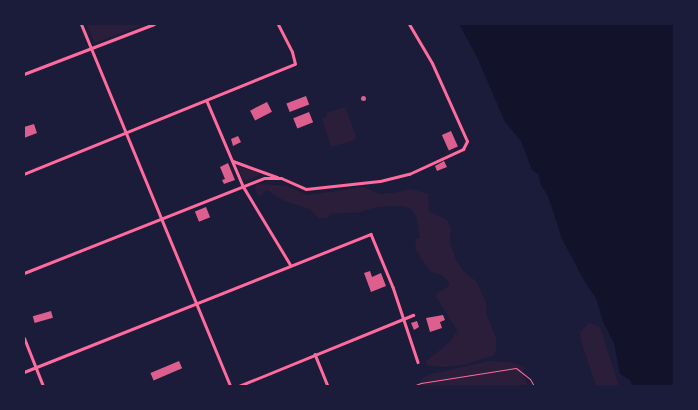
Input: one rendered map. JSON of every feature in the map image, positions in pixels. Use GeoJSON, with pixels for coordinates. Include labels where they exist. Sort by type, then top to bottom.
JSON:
{"type":"FeatureCollection","features":[{"type":"Feature","properties":{"kind":"street"},"geometry":{"type":"LineString","coordinates":[[81,24],[159,218],[230,386]]}},
{"type":"Feature","properties":{"kind":"street"},"geometry":{"type":"LineString","coordinates":[[24,74],[154,24]]}},
{"type":"Feature","properties":{"kind":"street"},"geometry":{"type":"LineString","coordinates":[[24,174],[295,64],[292,52],[278,24]]}},
{"type":"Feature","properties":{"kind":"street"},"geometry":{"type":"LineString","coordinates":[[233,161],[306,189],[380,181],[409,174],[463,149],[467,140],[428,54],[409,24]]}},
{"type":"Feature","properties":{"kind":"street"},"geometry":{"type":"LineString","coordinates":[[207,101],[243,186],[290,265]]}},
{"type":"Feature","properties":{"kind":"street"},"geometry":{"type":"LineString","coordinates":[[24,273],[264,178],[280,178]]}},
{"type":"Feature","properties":{"kind":"street"},"geometry":{"type":"LineString","coordinates":[[24,372],[35,366],[371,234],[405,318],[418,362]]}},
{"type":"Feature","properties":{"kind":"street"},"geometry":{"type":"LineString","coordinates":[[239,386],[413,315]]}},
{"type":"Feature","properties":{"kind":"street"},"geometry":{"type":"LineString","coordinates":[[24,338],[43,386]]}},
{"type":"Feature","properties":{"kind":"street"},"geometry":{"type":"LineString","coordinates":[[315,354],[328,386]]}},
{"type":"Feature","properties":{"kind":"lane"},"geometry":{"type":"LineString","coordinates":[[413,386],[421,383],[516,368],[530,379],[534,386]]}},
{"type":"Feature","properties":{"kind":"shaded area"},"geometry":{"type":"Polygon","coordinates":[[[86,24],[145,24],[95,43],[86,24]]]}},
{"type":"Feature","properties":{"kind":"shaded area"},"geometry":{"type":"Polygon","coordinates":[[[459,24],[674,24],[674,386],[632,386],[630,380],[620,374],[614,343],[603,322],[596,298],[585,282],[562,239],[548,196],[541,185],[538,174],[532,170],[521,141],[505,122],[477,57],[459,24]]]}},
{"type":"Feature","properties":{"kind":"shaded area"},"geometry":{"type":"Polygon","coordinates":[[[345,107],[356,135],[355,140],[331,147],[322,118],[327,116],[326,113],[345,107]]]}},
{"type":"Feature","properties":{"kind":"shaded area"},"geometry":{"type":"Polygon","coordinates":[[[238,166],[260,175],[245,181],[242,179],[238,166]]]}},
{"type":"Feature","properties":{"kind":"shaded area"},"geometry":{"type":"Polygon","coordinates":[[[259,184],[287,186],[308,195],[363,187],[380,194],[411,189],[428,194],[429,211],[447,220],[451,229],[450,243],[456,260],[465,273],[476,281],[486,302],[487,316],[496,338],[496,351],[494,355],[468,364],[443,367],[426,365],[426,361],[450,342],[457,330],[436,297],[437,293],[449,286],[449,282],[442,276],[430,271],[415,249],[416,239],[420,238],[416,216],[411,209],[403,206],[377,207],[360,212],[330,214],[328,218],[319,219],[310,209],[284,201],[266,190],[260,197],[255,190],[255,186],[259,184]]]}},
{"type":"Feature","properties":{"kind":"shaded area"},"geometry":{"type":"Polygon","coordinates":[[[589,323],[600,327],[619,386],[596,386],[581,341],[580,332],[589,323]]]}},
{"type":"Feature","properties":{"kind":"shaded area"},"geometry":{"type":"Polygon","coordinates":[[[489,361],[510,362],[522,366],[525,368],[522,372],[527,384],[525,386],[418,386],[423,378],[431,374],[489,361]]]}},
{"type":"Feature","properties":{"kind":"building"},"geometry":{"type":"Polygon","coordinates":[[[363,95],[366,98],[363,101],[360,98],[363,95]]]}},
{"type":"Feature","properties":{"kind":"building"},"geometry":{"type":"Polygon","coordinates":[[[306,96],[309,104],[290,112],[286,104],[306,96]]]}},
{"type":"Feature","properties":{"kind":"building"},"geometry":{"type":"Polygon","coordinates":[[[267,102],[272,112],[255,120],[250,111],[267,102]]]}},
{"type":"Feature","properties":{"kind":"building"},"geometry":{"type":"Polygon","coordinates":[[[309,112],[313,122],[297,129],[293,118],[309,112]]]}},
{"type":"Feature","properties":{"kind":"building"},"geometry":{"type":"Polygon","coordinates":[[[34,124],[37,133],[24,138],[24,127],[34,124]]]}},
{"type":"Feature","properties":{"kind":"building"},"geometry":{"type":"Polygon","coordinates":[[[451,131],[458,147],[449,151],[442,135],[451,131]]]}},
{"type":"Feature","properties":{"kind":"building"},"geometry":{"type":"Polygon","coordinates":[[[238,136],[241,142],[233,146],[231,139],[238,136]]]}},
{"type":"Feature","properties":{"kind":"building"},"geometry":{"type":"Polygon","coordinates":[[[444,161],[447,167],[437,171],[435,166],[444,161]]]}},
{"type":"Feature","properties":{"kind":"building"},"geometry":{"type":"Polygon","coordinates":[[[228,163],[235,180],[224,184],[222,180],[225,179],[220,167],[228,163]]]}},
{"type":"Feature","properties":{"kind":"building"},"geometry":{"type":"Polygon","coordinates":[[[206,207],[210,217],[199,222],[195,211],[206,207]]]}},
{"type":"Feature","properties":{"kind":"building"},"geometry":{"type":"Polygon","coordinates":[[[370,271],[372,277],[381,273],[386,286],[371,292],[364,273],[370,271]]]}},
{"type":"Feature","properties":{"kind":"building"},"geometry":{"type":"Polygon","coordinates":[[[51,311],[53,318],[35,323],[33,316],[51,311]]]}},
{"type":"Feature","properties":{"kind":"building"},"geometry":{"type":"Polygon","coordinates":[[[443,315],[445,320],[440,322],[442,328],[430,332],[426,318],[443,315]]]}},
{"type":"Feature","properties":{"kind":"building"},"geometry":{"type":"Polygon","coordinates":[[[417,321],[419,327],[414,330],[411,323],[417,321]]]}},
{"type":"Feature","properties":{"kind":"building"},"geometry":{"type":"Polygon","coordinates":[[[179,361],[182,368],[154,380],[150,373],[179,361]]]}}]}
